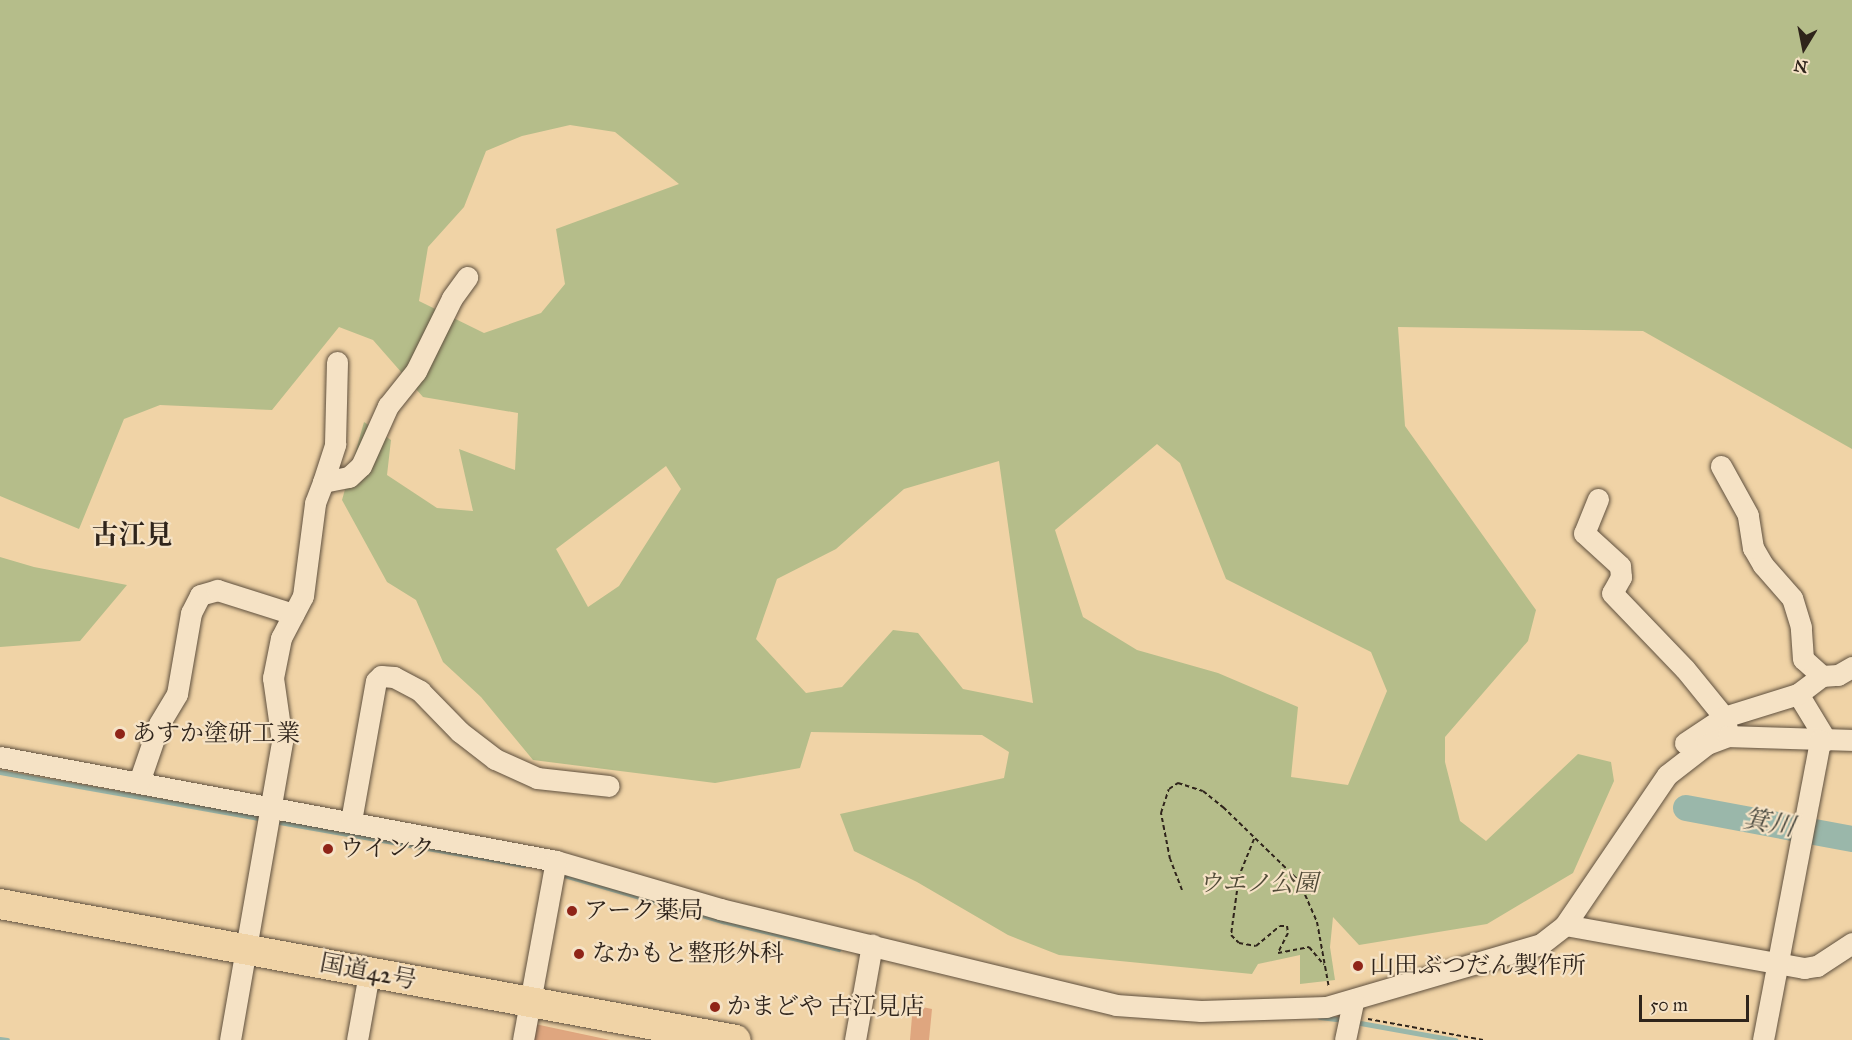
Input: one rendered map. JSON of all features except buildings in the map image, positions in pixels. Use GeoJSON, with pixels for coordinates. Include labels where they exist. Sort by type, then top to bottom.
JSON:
{"type":"FeatureCollection","features":[{"type":"Feature","properties":{"kind":"highway","name":"国道42号"},"geometry":{"type":"LineString","coordinates":[[0,903],[736,1040]]}},
{"type":"Feature","properties":{"kind":"street"},"geometry":{"type":"LineString","coordinates":[[323,482],[349,477],[361,466],[388,406],[416,371],[453,298],[467,277]]}},
{"type":"Feature","properties":{"kind":"street"},"geometry":{"type":"LineString","coordinates":[[230,1040],[282,741],[273,678],[281,638],[303,596],[311,520],[335,444],[337,362]]}},
{"type":"Feature","properties":{"kind":"street"},"geometry":{"type":"LineString","coordinates":[[1721,465],[1748,514],[1754,548],[1792,598],[1801,627],[1803,659],[1822,676]]}},
{"type":"Feature","properties":{"kind":"street"},"geometry":{"type":"LineString","coordinates":[[1598,499],[1584,533],[1620,566],[1621,577],[1612,593],[1726,726],[1823,740],[1852,740]]}},
{"type":"Feature","properties":{"kind":"street"},"geometry":{"type":"LineString","coordinates":[[139,782],[159,724],[177,694],[190,613],[200,595],[217,590],[294,614]]}},
{"type":"Feature","properties":{"kind":"street"},"geometry":{"type":"LineString","coordinates":[[0,757],[272,806],[556,861],[694,902],[1129,1007],[1201,1011],[1345,1007],[1541,944],[1564,925],[1635,820],[1676,767],[1707,744],[1726,726],[1798,694],[1822,676],[1838,675],[1852,667]]}},
{"type":"Feature","properties":{"kind":"street"},"geometry":{"type":"LineString","coordinates":[[351,821],[376,681],[381,676],[394,677],[420,691],[460,732],[495,759],[537,778],[609,786]]}},
{"type":"Feature","properties":{"kind":"street"},"geometry":{"type":"LineString","coordinates":[[1763,1040],[1823,740],[1798,694]]}},
{"type":"Feature","properties":{"kind":"street"},"geometry":{"type":"LineString","coordinates":[[523,1040],[556,861]]}},
{"type":"Feature","properties":{"kind":"street"},"geometry":{"type":"LineString","coordinates":[[0,909],[37,911]]}},
{"type":"Feature","properties":{"kind":"street"},"geometry":{"type":"LineString","coordinates":[[1564,925],[1811,968],[1852,942]]}},
{"type":"Feature","properties":{"kind":"street"},"geometry":{"type":"LineString","coordinates":[[855,1040],[872,945]]}},
{"type":"Feature","properties":{"kind":"street"},"geometry":{"type":"LineString","coordinates":[[357,1040],[369,973]]}},
{"type":"Feature","properties":{"kind":"street"},"geometry":{"type":"LineString","coordinates":[[1345,1007],[1345,1040]]}},
{"type":"Feature","properties":{"kind":"path"},"geometry":{"type":"LineString","coordinates":[[1182,890],[1162,828],[1163,800],[1169,789],[1189,784],[1203,791],[1254,839],[1288,866],[1299,881],[1317,922],[1326,968]]}},
{"type":"Feature","properties":{"kind":"path"},"geometry":{"type":"LineString","coordinates":[[1254,839],[1239,876],[1231,935],[1246,946],[1256,946],[1280,926],[1287,926],[1288,933],[1278,953],[1309,947],[1326,968],[1345,1007],[1483,1040]]}},
{"type":"Feature","properties":{"kind":"green space","name":"ウエノ公園"},"geometry":{"type":"Polygon","coordinates":[[[0,0],[1852,0],[1852,449],[1643,331],[1398,327],[1405,426],[1536,610],[1528,641],[1445,737],[1445,762],[1460,821],[1486,841],[1578,754],[1611,762],[1614,781],[1573,873],[1487,924],[1359,945],[1333,917],[1330,947],[1335,980],[1300,984],[1300,955],[1258,964],[1252,974],[1059,955],[1008,935],[917,882],[854,851],[840,814],[1004,778],[1009,752],[982,735],[811,732],[800,768],[715,783],[533,760],[481,697],[443,662],[416,600],[387,582],[342,500],[364,422],[391,440],[387,475],[437,508],[473,511],[459,449],[515,470],[518,413],[423,397],[373,340],[339,327],[272,410],[160,405],[124,419],[79,529],[0,496],[0,0]],[[570,125],[522,136],[486,151],[464,207],[428,247],[419,301],[484,333],[541,313],[565,284],[556,229],[679,184],[615,132],[570,125]],[[1157,444],[1055,530],[1083,617],[1137,650],[1218,673],[1298,707],[1291,777],[1348,785],[1387,691],[1371,652],[1226,579],[1180,463],[1157,444]],[[999,461],[904,489],[836,549],[777,579],[756,639],[806,693],[842,687],[893,630],[918,633],[963,689],[1033,703],[999,461]],[[666,466],[556,549],[588,607],[619,586],[681,489],[666,466]]]}},
{"type":"Feature","properties":{"kind":"green space"},"geometry":{"type":"Polygon","coordinates":[[[0,557],[34,567],[127,585],[80,641],[0,647],[0,557]]]}},
{"type":"Feature","properties":{"kind":"waterway"},"geometry":{"type":"LineString","coordinates":[[0,772],[263,819]]}},
{"type":"Feature","properties":{"kind":"waterway","name":"箕川"},"geometry":{"type":"LineString","coordinates":[[1686,808],[1852,839]]}},
{"type":"Feature","properties":{"kind":"waterway"},"geometry":{"type":"LineString","coordinates":[[274,821],[523,865]]}},
{"type":"Feature","properties":{"kind":"waterway"},"geometry":{"type":"LineString","coordinates":[[561,874],[723,921],[839,949]]}},
{"type":"Feature","properties":{"kind":"waterway"},"geometry":{"type":"LineString","coordinates":[[1320,1017],[1344,1020]]}},
{"type":"Feature","properties":{"kind":"waterway"},"geometry":{"type":"LineString","coordinates":[[1355,1022],[1455,1040]]}},
{"type":"Feature","properties":{"kind":"waterway"},"geometry":{"type":"LineString","coordinates":[[0,1039],[7,1040]]}},
{"type":"Feature","properties":{"kind":"place","name":"あすか塗研工業"},"geometry":{"type":"Point","coordinates":[120,734]}},
{"type":"Feature","properties":{"kind":"place","name":"ウインク"},"geometry":{"type":"Point","coordinates":[328,849]}},
{"type":"Feature","properties":{"kind":"place","name":"アーク薬局"},"geometry":{"type":"Point","coordinates":[572,911]}},
{"type":"Feature","properties":{"kind":"place","name":"なかもと整形外科"},"geometry":{"type":"Point","coordinates":[579,954]}},
{"type":"Feature","properties":{"kind":"place","name":"山田ぶつだん製作所"},"geometry":{"type":"Point","coordinates":[1358,966]}},
{"type":"Feature","properties":{"kind":"place","name":"かまどや 古江見店"},"geometry":{"type":"Point","coordinates":[715,1007]}},
{"type":"Feature","properties":{"kind":"district","name":"古江見"},"geometry":{"type":"Point","coordinates":[132,535]}}]}
